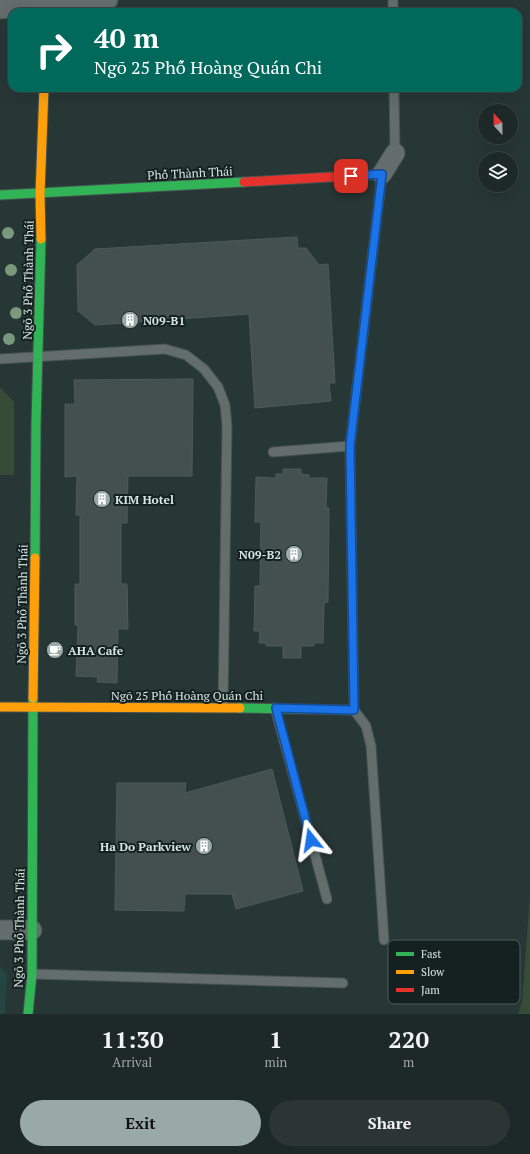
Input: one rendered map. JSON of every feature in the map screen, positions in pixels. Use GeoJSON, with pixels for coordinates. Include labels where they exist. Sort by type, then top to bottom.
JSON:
{"type":"FeatureCollection","features":[{"type":"Feature","properties":{"kind":"street"},"geometry":{"type":"LineString","coordinates":[[15,8],[108,0]]}},
{"type":"Feature","properties":{"kind":"street","name":"Ngõ 3 Phố Thành Thái"},"geometry":{"type":"LineString","coordinates":[[28,1014],[32,974],[36,424],[41,252],[40,194],[44,92]]}},
{"type":"Feature","properties":{"kind":"street"},"geometry":{"type":"LineString","coordinates":[[382,174],[395,153]]}},
{"type":"Feature","properties":{"kind":"street","name":"Phố Thành Thái"},"geometry":{"type":"LineString","coordinates":[[0,195],[382,174]]}},
{"type":"Feature","properties":{"kind":"street","name":"Ngõ 25 Phố Hoàng Quán Chi"},"geometry":{"type":"LineString","coordinates":[[0,707],[223,707],[354,710]]}},
{"type":"Feature","properties":{"kind":"street"},"geometry":{"type":"LineString","coordinates":[[0,930],[32,930]]}},
{"type":"Feature","properties":{"kind":"lane"},"geometry":{"type":"LineString","coordinates":[[394,92],[395,153]]}},
{"type":"Feature","properties":{"kind":"lane"},"geometry":{"type":"LineString","coordinates":[[382,174],[350,446],[354,710],[366,726],[371,746],[384,940]]}},
{"type":"Feature","properties":{"kind":"lane"},"geometry":{"type":"LineString","coordinates":[[0,359],[165,349],[186,355],[204,369],[218,387],[224,405],[227,425],[223,707]]}},
{"type":"Feature","properties":{"kind":"lane"},"geometry":{"type":"LineString","coordinates":[[273,452],[350,446]]}},
{"type":"Feature","properties":{"kind":"lane"},"geometry":{"type":"LineString","coordinates":[[276,708],[327,899]]}},
{"type":"Feature","properties":{"kind":"lane"},"geometry":{"type":"LineString","coordinates":[[32,974],[343,983]]}},
{"type":"Feature","properties":{"kind":"shaded area"},"geometry":{"type":"Polygon","coordinates":[[[0,966],[7,974],[5,1014],[0,1014],[0,966]]]}},
{"type":"Feature","properties":{"kind":"green space"},"geometry":{"type":"Polygon","coordinates":[[[0,387],[14,402],[14,475],[0,475],[0,387]]]}},
{"type":"Feature","properties":{"kind":"green space"},"geometry":{"type":"Polygon","coordinates":[[[530,895],[530,1014],[518,1014],[522,1002],[530,895]]]}},
{"type":"Feature","properties":{"kind":"building","name":"N09-B1"},"geometry":{"type":"Polygon","coordinates":[[[297,237],[298,248],[306,248],[319,265],[328,264],[335,383],[329,383],[331,401],[255,408],[249,314],[95,325],[78,311],[77,265],[95,249],[297,237]]]}},
{"type":"Feature","properties":{"kind":"building"},"geometry":{"type":"Polygon","coordinates":[[[193,379],[192,476],[128,476],[127,523],[121,523],[121,584],[127,584],[128,629],[118,629],[117,683],[97,682],[98,677],[76,676],[78,625],[75,625],[75,584],[80,584],[80,515],[76,515],[77,476],[65,477],[65,404],[75,404],[74,380],[193,379]]]}},
{"type":"Feature","properties":{"kind":"building","name":"N09-B2"},"geometry":{"type":"Polygon","coordinates":[[[283,469],[301,469],[301,474],[309,475],[309,478],[327,478],[326,508],[329,508],[328,602],[324,603],[323,643],[314,643],[314,646],[301,646],[301,658],[283,658],[283,646],[266,646],[266,643],[259,643],[260,631],[254,631],[255,586],[260,586],[261,522],[255,522],[256,477],[276,478],[276,474],[283,474],[283,469]]]}},
{"type":"Feature","properties":{"kind":"building","name":"Ha Do Parkview"},"geometry":{"type":"Polygon","coordinates":[[[272,769],[303,891],[236,909],[232,894],[185,894],[184,911],[115,910],[117,783],[186,783],[185,793],[272,769]]]}},
{"type":"Feature","properties":{"kind":"traffic: fast"},"geometry":{"type":"LineString","coordinates":[[0,195],[244,182]]}},
{"type":"Feature","properties":{"kind":"traffic: fast"},"geometry":{"type":"LineString","coordinates":[[35,558],[36,424],[41,239]]}},
{"type":"Feature","properties":{"kind":"traffic: fast"},"geometry":{"type":"LineString","coordinates":[[28,1014],[32,974],[33,698]]}},
{"type":"Feature","properties":{"kind":"traffic: fast"},"geometry":{"type":"LineString","coordinates":[[240,708],[354,710]]}},
{"type":"Feature","properties":{"kind":"traffic: slow"},"geometry":{"type":"LineString","coordinates":[[41,239],[40,194],[44,92]]}},
{"type":"Feature","properties":{"kind":"traffic: slow"},"geometry":{"type":"LineString","coordinates":[[33,698],[35,558]]}},
{"type":"Feature","properties":{"kind":"traffic: slow"},"geometry":{"type":"LineString","coordinates":[[0,707],[240,708]]}},
{"type":"Feature","properties":{"kind":"traffic: jam"},"geometry":{"type":"LineString","coordinates":[[244,182],[382,174]]}},
{"type":"Feature","properties":{"kind":"place","name":"N09-B1"},"geometry":{"type":"Point","coordinates":[130,320]}},
{"type":"Feature","properties":{"kind":"place","name":"KIM Hotel"},"geometry":{"type":"Point","coordinates":[102,499]}},
{"type":"Feature","properties":{"kind":"place","name":"N09-B2"},"geometry":{"type":"Point","coordinates":[294,554]}},
{"type":"Feature","properties":{"kind":"place","name":"AHA Cafe"},"geometry":{"type":"Point","coordinates":[55,650]}},
{"type":"Feature","properties":{"kind":"place","name":"Ha Do Parkview"},"geometry":{"type":"Point","coordinates":[204,846]}},
{"type":"Feature","properties":{"kind":"route"},"geometry":{"type":"LineString","coordinates":[[311,840],[276,708],[354,710],[350,446],[382,174],[351,176]]}}]}
